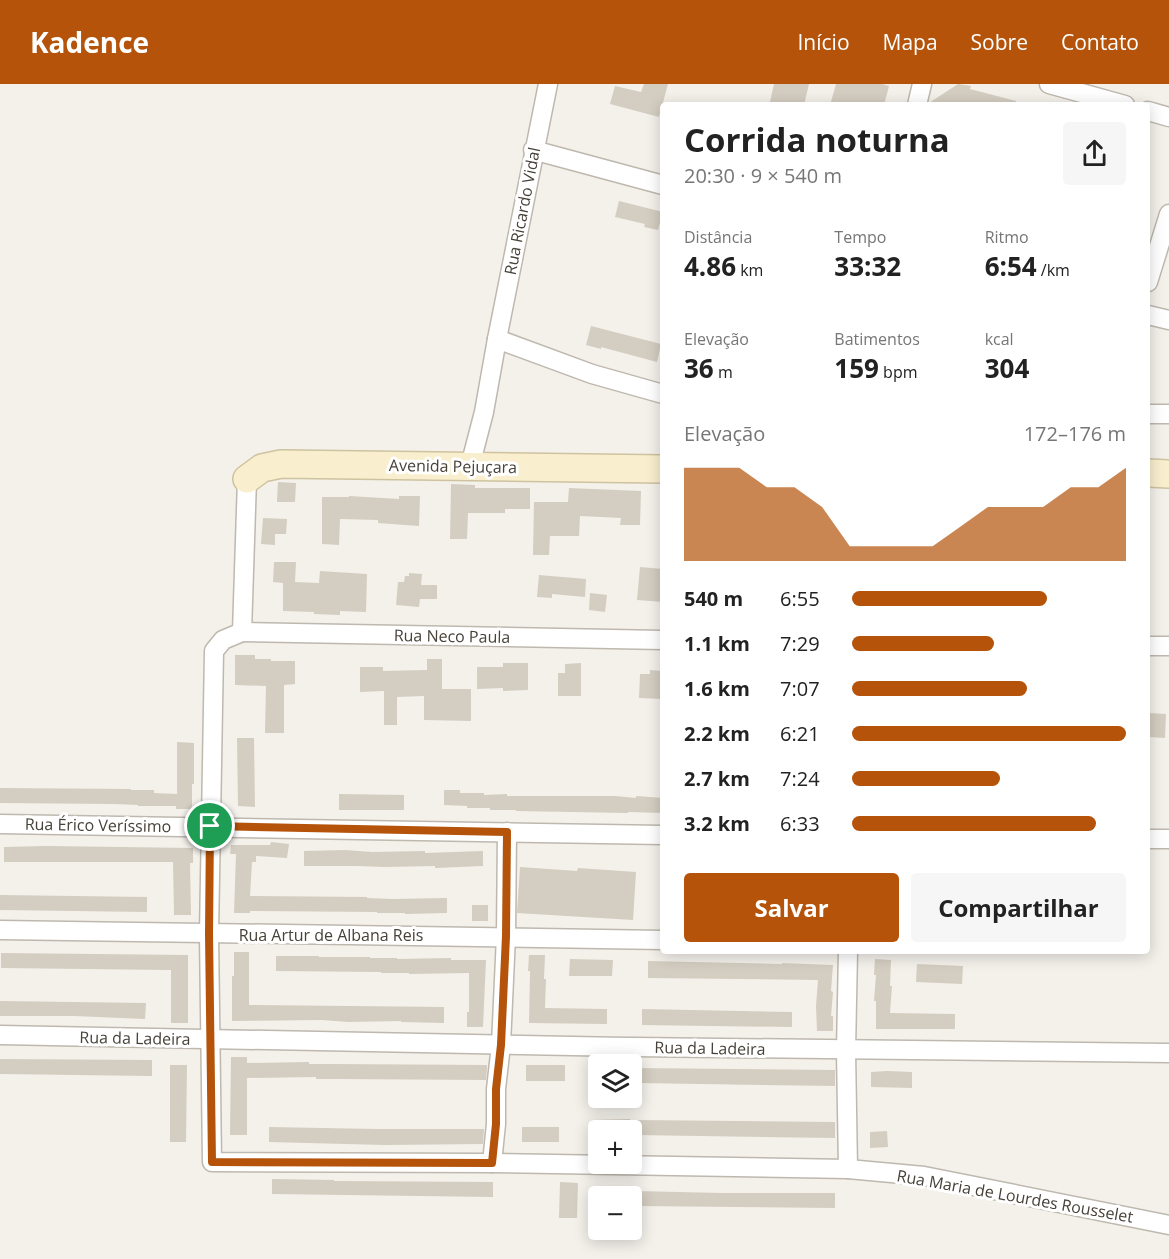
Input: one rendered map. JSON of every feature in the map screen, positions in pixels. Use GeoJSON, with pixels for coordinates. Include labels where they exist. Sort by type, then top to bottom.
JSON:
{"type":"FeatureCollection","features":[{"type":"Feature","properties":{"kind":"street","name":"Rua Ricardo Vidal"},"geometry":{"type":"LineString","coordinates":[[470,466],[484,412],[496,339],[548,84]]}},
{"type":"Feature","properties":{"kind":"street"},"geometry":{"type":"LineString","coordinates":[[918,102],[922,84]]}},
{"type":"Feature","properties":{"kind":"street"},"geometry":{"type":"LineString","coordinates":[[1048,84],[1114,102]]}},
{"type":"Feature","properties":{"kind":"street"},"geometry":{"type":"LineString","coordinates":[[1150,112],[1169,117]]}},
{"type":"Feature","properties":{"kind":"street"},"geometry":{"type":"LineString","coordinates":[[533,150],[660,184]]}},
{"type":"Feature","properties":{"kind":"street"},"geometry":{"type":"LineString","coordinates":[[1150,276],[1169,214]]}},
{"type":"Feature","properties":{"kind":"street"},"geometry":{"type":"LineString","coordinates":[[1150,315],[1169,320]]}},
{"type":"Feature","properties":{"kind":"street"},"geometry":{"type":"LineString","coordinates":[[496,339],[592,374],[660,393]]}},
{"type":"Feature","properties":{"kind":"street"},"geometry":{"type":"LineString","coordinates":[[1150,414],[1169,414]]}},
{"type":"Feature","properties":{"kind":"street","name":"Avenida Pejuçara"},"geometry":{"type":"LineString","coordinates":[[247,479],[262,468],[281,464],[660,469]]}},
{"type":"Feature","properties":{"kind":"street"},"geometry":{"type":"LineString","coordinates":[[1150,473],[1169,474]]}},
{"type":"Feature","properties":{"kind":"street"},"geometry":{"type":"LineString","coordinates":[[210,1040],[210,826],[214,651],[223,640],[242,632],[247,479]]}},
{"type":"Feature","properties":{"kind":"street","name":"Rua Neco Paula"},"geometry":{"type":"LineString","coordinates":[[242,632],[660,640]]}},
{"type":"Feature","properties":{"kind":"street"},"geometry":{"type":"LineString","coordinates":[[1150,646],[1169,646]]}},
{"type":"Feature","properties":{"kind":"street","name":"Rua Érico Veríssimo"},"geometry":{"type":"LineString","coordinates":[[0,824],[660,835]]}},
{"type":"Feature","properties":{"kind":"street"},"geometry":{"type":"LineString","coordinates":[[492,1163],[506,936],[507,832]]}},
{"type":"Feature","properties":{"kind":"street"},"geometry":{"type":"LineString","coordinates":[[1150,839],[1169,839]]}},
{"type":"Feature","properties":{"kind":"street","name":"Rua Artur de Albana Reis"},"geometry":{"type":"LineString","coordinates":[[0,930],[660,940]]}},
{"type":"Feature","properties":{"kind":"street"},"geometry":{"type":"LineString","coordinates":[[848,954],[846,1051],[848,1169]]}},
{"type":"Feature","properties":{"kind":"street","name":"Rua da Ladeira"},"geometry":{"type":"LineString","coordinates":[[0,1035],[846,1051],[1169,1053]]}},
{"type":"Feature","properties":{"kind":"street","name":"Rua Maria de Lourdes Rousselet"},"geometry":{"type":"LineString","coordinates":[[210,1040],[212,1162],[492,1163],[848,1169],[924,1176],[1169,1225]]}},
{"type":"Feature","properties":{"kind":"building"},"geometry":{"type":"Polygon","coordinates":[[[644,84],[668,84],[663,102],[660,102],[659,117],[610,104],[615,86],[641,92],[644,84]]]}},
{"type":"Feature","properties":{"kind":"building"},"geometry":{"type":"Polygon","coordinates":[[[774,84],[809,84],[805,102],[770,102],[774,84]]]}},
{"type":"Feature","properties":{"kind":"building"},"geometry":{"type":"Polygon","coordinates":[[[836,84],[889,86],[885,102],[831,102],[836,84]]]}},
{"type":"Feature","properties":{"kind":"building"},"geometry":{"type":"Polygon","coordinates":[[[958,84],[1016,101],[1016,102],[931,102],[958,84]]]}},
{"type":"Feature","properties":{"kind":"building"},"geometry":{"type":"Polygon","coordinates":[[[619,201],[660,211],[660,223],[658,230],[644,227],[645,224],[615,217],[619,201]]]}},
{"type":"Feature","properties":{"kind":"building"},"geometry":{"type":"Polygon","coordinates":[[[591,326],[660,344],[660,348],[657,362],[586,345],[591,326]]]}},
{"type":"Feature","properties":{"kind":"building"},"geometry":{"type":"Polygon","coordinates":[[[278,482],[296,483],[295,502],[277,502],[278,482]]]}},
{"type":"Feature","properties":{"kind":"building"},"geometry":{"type":"Polygon","coordinates":[[[451,484],[475,485],[475,488],[530,488],[530,509],[505,509],[505,513],[468,513],[467,539],[450,539],[451,484]]]}},
{"type":"Feature","properties":{"kind":"building"},"geometry":{"type":"Polygon","coordinates":[[[569,488],[641,491],[640,525],[620,525],[621,518],[580,516],[579,536],[550,536],[549,555],[533,555],[534,502],[568,502],[569,488]]]}},
{"type":"Feature","properties":{"kind":"building"},"geometry":{"type":"Polygon","coordinates":[[[399,496],[420,496],[419,526],[378,523],[378,520],[340,519],[339,545],[322,544],[322,497],[399,499],[399,496]]]}},
{"type":"Feature","properties":{"kind":"building"},"geometry":{"type":"Polygon","coordinates":[[[263,518],[287,519],[286,534],[275,534],[275,545],[261,544],[263,518]]]}},
{"type":"Feature","properties":{"kind":"building"},"geometry":{"type":"Polygon","coordinates":[[[274,562],[296,562],[295,582],[319,583],[320,571],[367,574],[366,612],[340,611],[340,615],[283,611],[283,583],[273,582],[274,562]]]}},
{"type":"Feature","properties":{"kind":"building"},"geometry":{"type":"Polygon","coordinates":[[[640,567],[660,569],[660,602],[637,600],[640,567]]]}},
{"type":"Feature","properties":{"kind":"building"},"geometry":{"type":"Polygon","coordinates":[[[409,573],[422,574],[421,585],[437,585],[437,599],[420,599],[419,607],[396,605],[398,582],[404,582],[405,576],[409,576],[409,573]]]}},
{"type":"Feature","properties":{"kind":"building"},"geometry":{"type":"Polygon","coordinates":[[[539,575],[586,579],[585,597],[552,594],[552,598],[537,597],[539,575]]]}},
{"type":"Feature","properties":{"kind":"building"},"geometry":{"type":"Polygon","coordinates":[[[590,593],[607,595],[605,612],[589,610],[590,593]]]}},
{"type":"Feature","properties":{"kind":"building"},"geometry":{"type":"Polygon","coordinates":[[[235,655],[255,655],[255,659],[271,659],[271,661],[295,661],[295,684],[284,685],[284,733],[265,733],[266,686],[235,685],[235,655]]]}},
{"type":"Feature","properties":{"kind":"building"},"geometry":{"type":"Polygon","coordinates":[[[427,659],[442,659],[442,689],[471,689],[471,721],[424,720],[424,696],[397,697],[397,725],[384,725],[384,691],[360,692],[360,667],[383,667],[383,671],[427,670],[427,659]]]}},
{"type":"Feature","properties":{"kind":"building"},"geometry":{"type":"Polygon","coordinates":[[[503,663],[528,663],[528,690],[477,689],[477,667],[503,667],[503,663]]]}},
{"type":"Feature","properties":{"kind":"building"},"geometry":{"type":"Polygon","coordinates":[[[581,663],[581,696],[558,696],[558,673],[565,673],[565,664],[581,663]]]}},
{"type":"Feature","properties":{"kind":"building"},"geometry":{"type":"Polygon","coordinates":[[[650,670],[660,671],[660,699],[639,698],[640,674],[650,674],[650,670]]]}},
{"type":"Feature","properties":{"kind":"building"},"geometry":{"type":"Polygon","coordinates":[[[1150,713],[1166,714],[1165,738],[1150,737],[1150,713]]]}},
{"type":"Feature","properties":{"kind":"building"},"geometry":{"type":"Polygon","coordinates":[[[237,738],[254,738],[255,807],[238,806],[237,738]]]}},
{"type":"Feature","properties":{"kind":"building"},"geometry":{"type":"Polygon","coordinates":[[[177,742],[194,743],[192,809],[176,809],[176,806],[114,804],[0,803],[0,788],[131,789],[177,794],[177,742]]]}},
{"type":"Feature","properties":{"kind":"building"},"geometry":{"type":"Polygon","coordinates":[[[444,790],[484,793],[484,795],[507,794],[507,796],[636,798],[636,796],[660,798],[660,813],[516,811],[444,805],[444,790]]]}},
{"type":"Feature","properties":{"kind":"building"},"geometry":{"type":"Polygon","coordinates":[[[339,794],[404,795],[404,810],[339,810],[339,794]]]}},
{"type":"Feature","properties":{"kind":"building"},"geometry":{"type":"Polygon","coordinates":[[[271,842],[289,844],[287,858],[256,856],[256,862],[252,862],[250,896],[447,898],[447,913],[250,911],[250,913],[234,913],[236,854],[230,854],[231,845],[270,845],[271,842]]]}},
{"type":"Feature","properties":{"kind":"building"},"geometry":{"type":"Polygon","coordinates":[[[4,847],[193,848],[193,863],[190,863],[191,915],[174,915],[173,862],[4,862],[4,847]]]}},
{"type":"Feature","properties":{"kind":"building"},"geometry":{"type":"Polygon","coordinates":[[[304,851],[425,851],[425,853],[483,851],[483,866],[435,868],[435,866],[304,866],[304,851]]]}},
{"type":"Feature","properties":{"kind":"building"},"geometry":{"type":"Polygon","coordinates":[[[520,867],[636,872],[633,920],[517,913],[520,867]]]}},
{"type":"Feature","properties":{"kind":"building"},"geometry":{"type":"Polygon","coordinates":[[[0,895],[147,897],[147,912],[0,910],[0,895]]]}},
{"type":"Feature","properties":{"kind":"building"},"geometry":{"type":"Polygon","coordinates":[[[472,905],[488,905],[488,921],[472,921],[472,905]]]}},
{"type":"Feature","properties":{"kind":"building"},"geometry":{"type":"Polygon","coordinates":[[[234,952],[249,952],[249,1005],[444,1007],[444,1023],[322,1020],[232,1021],[234,952]]]}},
{"type":"Feature","properties":{"kind":"building"},"geometry":{"type":"Polygon","coordinates":[[[1,953],[188,955],[188,1023],[171,1023],[171,970],[1,968],[1,953]]]}},
{"type":"Feature","properties":{"kind":"building"},"geometry":{"type":"Polygon","coordinates":[[[529,955],[545,955],[545,1008],[607,1009],[607,1024],[529,1023],[529,955]]]}},
{"type":"Feature","properties":{"kind":"building"},"geometry":{"type":"Polygon","coordinates":[[[276,956],[486,960],[483,1027],[467,1027],[469,973],[276,971],[276,956]]]}},
{"type":"Feature","properties":{"kind":"building"},"geometry":{"type":"Polygon","coordinates":[[[570,959],[613,960],[612,976],[569,976],[570,959]]]}},
{"type":"Feature","properties":{"kind":"building"},"geometry":{"type":"Polygon","coordinates":[[[875,959],[891,960],[890,1013],[955,1014],[955,1029],[876,1029],[875,959]]]}},
{"type":"Feature","properties":{"kind":"building"},"geometry":{"type":"Polygon","coordinates":[[[648,961],[833,965],[831,1016],[833,1016],[833,1031],[817,1031],[818,980],[648,978],[648,961]]]}},
{"type":"Feature","properties":{"kind":"building"},"geometry":{"type":"Polygon","coordinates":[[[917,964],[963,966],[962,984],[916,982],[917,964]]]}},
{"type":"Feature","properties":{"kind":"building"},"geometry":{"type":"Polygon","coordinates":[[[0,1001],[146,1003],[145,1019],[0,1016],[0,1001]]]}},
{"type":"Feature","properties":{"kind":"building"},"geometry":{"type":"Polygon","coordinates":[[[642,1009],[792,1012],[792,1027],[642,1025],[642,1009]]]}},
{"type":"Feature","properties":{"kind":"building"},"geometry":{"type":"Polygon","coordinates":[[[231,1057],[247,1057],[247,1063],[487,1065],[487,1068],[486,1080],[247,1078],[247,1135],[230,1135],[231,1057]]]}},
{"type":"Feature","properties":{"kind":"building"},"geometry":{"type":"Polygon","coordinates":[[[0,1059],[152,1060],[152,1076],[0,1074],[0,1059]]]}},
{"type":"Feature","properties":{"kind":"building"},"geometry":{"type":"Polygon","coordinates":[[[170,1065],[187,1065],[186,1142],[170,1142],[170,1065]]]}},
{"type":"Feature","properties":{"kind":"building"},"geometry":{"type":"Polygon","coordinates":[[[526,1065],[565,1065],[565,1081],[526,1081],[526,1065]]]}},
{"type":"Feature","properties":{"kind":"building"},"geometry":{"type":"Polygon","coordinates":[[[642,1068],[835,1070],[835,1086],[642,1083],[642,1068]]]}},
{"type":"Feature","properties":{"kind":"building"},"geometry":{"type":"Polygon","coordinates":[[[871,1072],[912,1072],[912,1088],[871,1087],[871,1072]]]}},
{"type":"Feature","properties":{"kind":"building"},"geometry":{"type":"Polygon","coordinates":[[[642,1120],[835,1122],[835,1138],[642,1135],[642,1120]]]}},
{"type":"Feature","properties":{"kind":"building"},"geometry":{"type":"Polygon","coordinates":[[[269,1127],[484,1129],[483,1144],[384,1145],[269,1142],[269,1127]]]}},
{"type":"Feature","properties":{"kind":"building"},"geometry":{"type":"Polygon","coordinates":[[[522,1127],[559,1127],[559,1142],[522,1142],[522,1127]]]}},
{"type":"Feature","properties":{"kind":"building"},"geometry":{"type":"Polygon","coordinates":[[[887,1131],[888,1147],[870,1148],[870,1132],[887,1131]]]}},
{"type":"Feature","properties":{"kind":"building"},"geometry":{"type":"Polygon","coordinates":[[[272,1179],[493,1182],[493,1197],[272,1194],[272,1179]]]}},
{"type":"Feature","properties":{"kind":"building"},"geometry":{"type":"Polygon","coordinates":[[[560,1182],[578,1183],[577,1218],[559,1218],[560,1182]]]}},
{"type":"Feature","properties":{"kind":"building"},"geometry":{"type":"Polygon","coordinates":[[[642,1191],[835,1193],[835,1208],[642,1206],[642,1191]]]}},
{"type":"Feature","properties":{"kind":"route"},"geometry":{"type":"LineString","coordinates":[[210,826],[507,832],[506,936],[492,1163],[212,1162],[210,826]]}}]}
